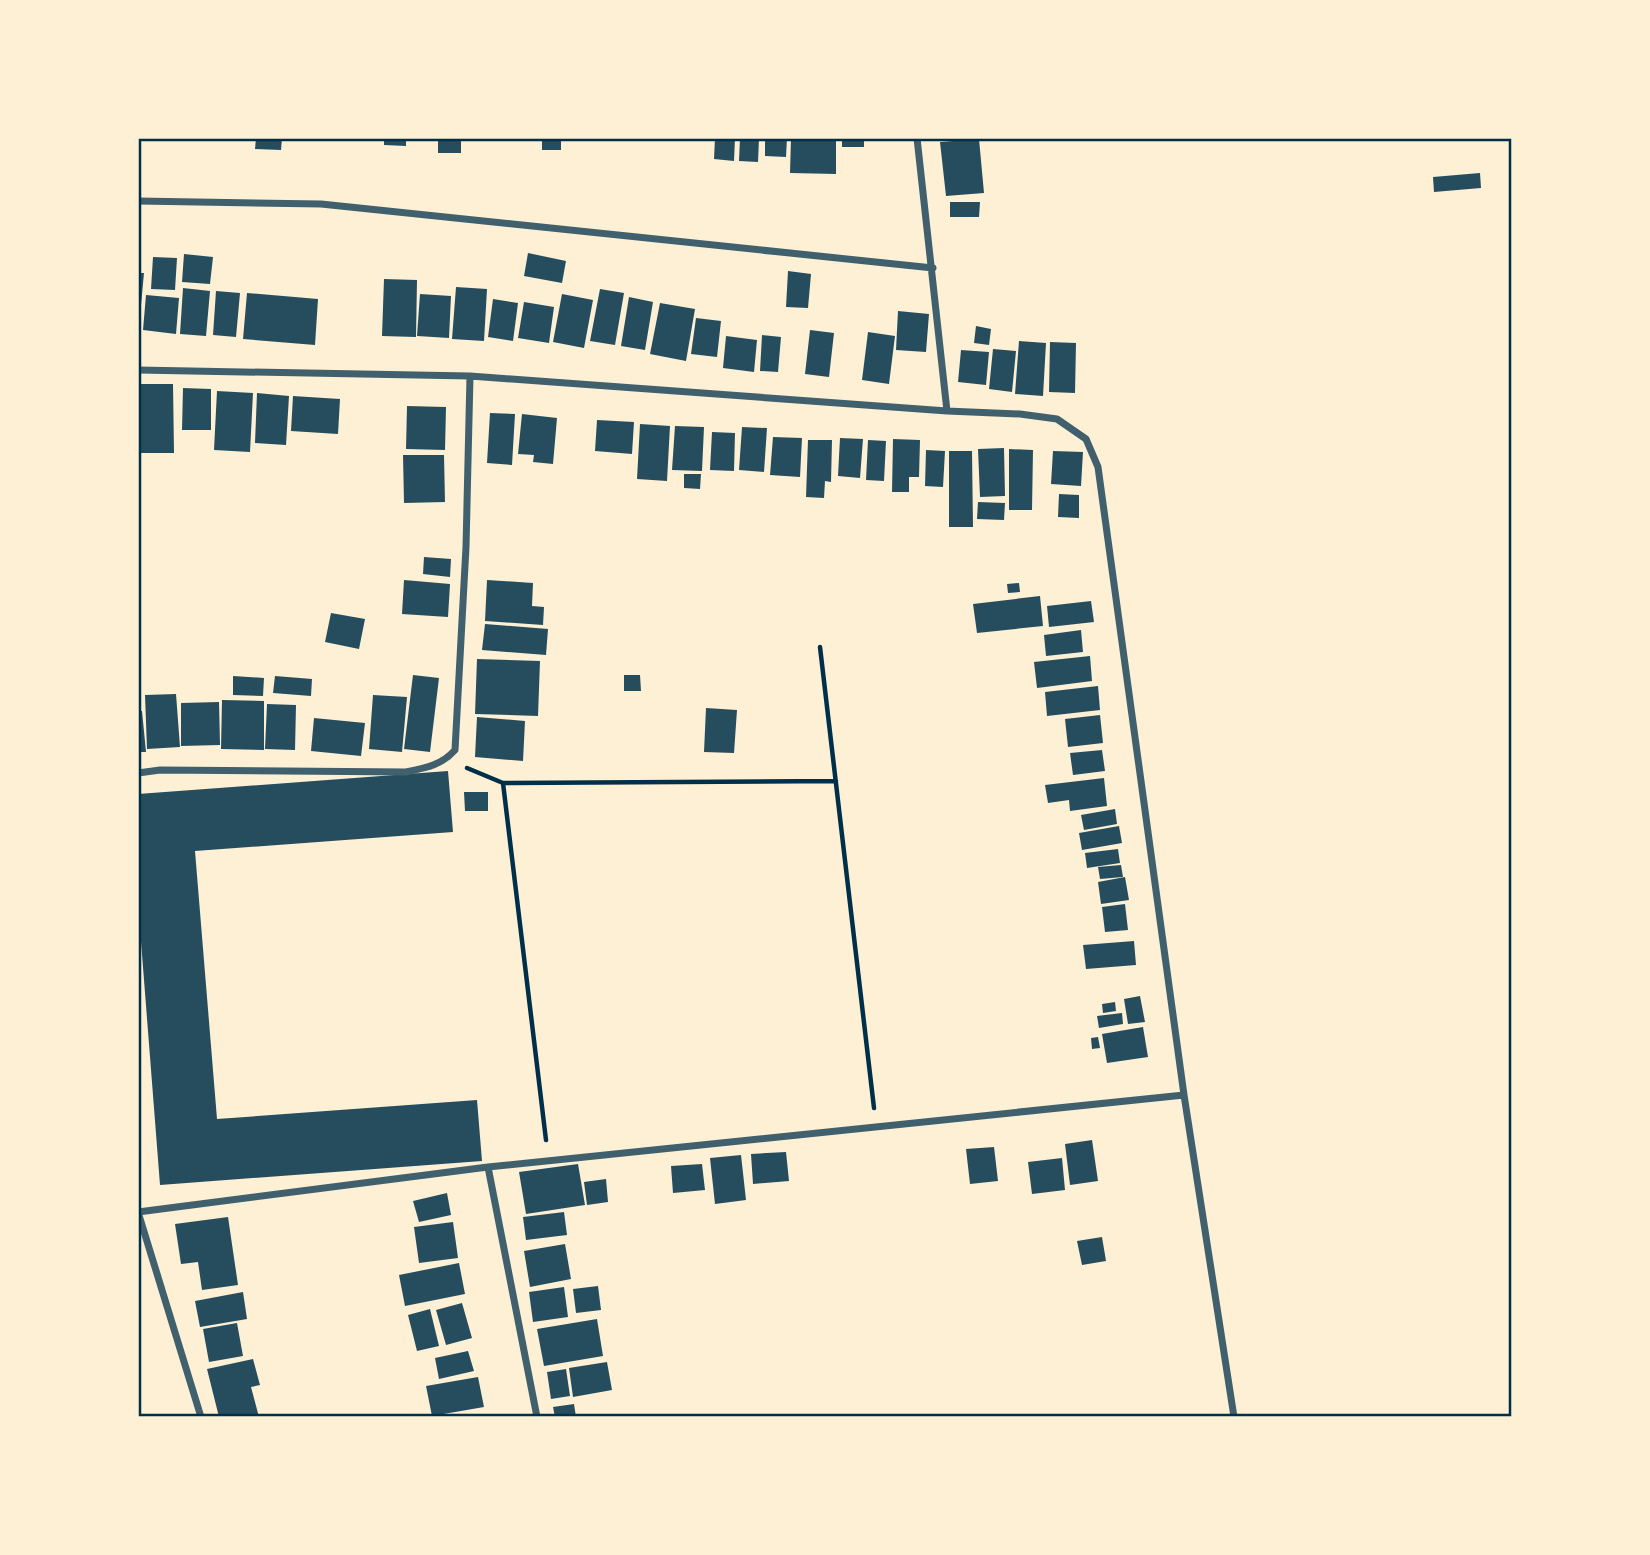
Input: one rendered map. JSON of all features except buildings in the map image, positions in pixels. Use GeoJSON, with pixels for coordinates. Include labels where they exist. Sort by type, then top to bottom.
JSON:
{"type":"FeatureCollection","features":[{"type":"Feature","properties":{"kind":"street"},"geometry":{"type":"LineString","coordinates":[[917,138],[947,411]]}},
{"type":"Feature","properties":{"kind":"street"},"geometry":{"type":"LineString","coordinates":[[138,201],[321,204],[933,268]]}},
{"type":"Feature","properties":{"kind":"street"},"geometry":{"type":"LineString","coordinates":[[138,370],[470,376],[1020,414],[1057,419],[1086,439],[1098,467],[1184,1095],[1234,1417]]}},
{"type":"Feature","properties":{"kind":"street"},"geometry":{"type":"LineString","coordinates":[[138,774],[160,770],[406,772],[428,768],[447,759],[455,750],[466,547],[470,376]]}},
{"type":"Feature","properties":{"kind":"street"},"geometry":{"type":"LineString","coordinates":[[201,1417],[138,1212],[549,1160],[1184,1095]]}},
{"type":"Feature","properties":{"kind":"street"},"geometry":{"type":"LineString","coordinates":[[488,1167],[537,1417]]}},
{"type":"Feature","properties":{"kind":"path"},"geometry":{"type":"LineString","coordinates":[[820,647],[876,1125]]}},
{"type":"Feature","properties":{"kind":"path"},"geometry":{"type":"LineString","coordinates":[[447,759],[503,783],[836,781]]}},
{"type":"Feature","properties":{"kind":"path"},"geometry":{"type":"LineString","coordinates":[[503,783],[549,1160]]}}]}
